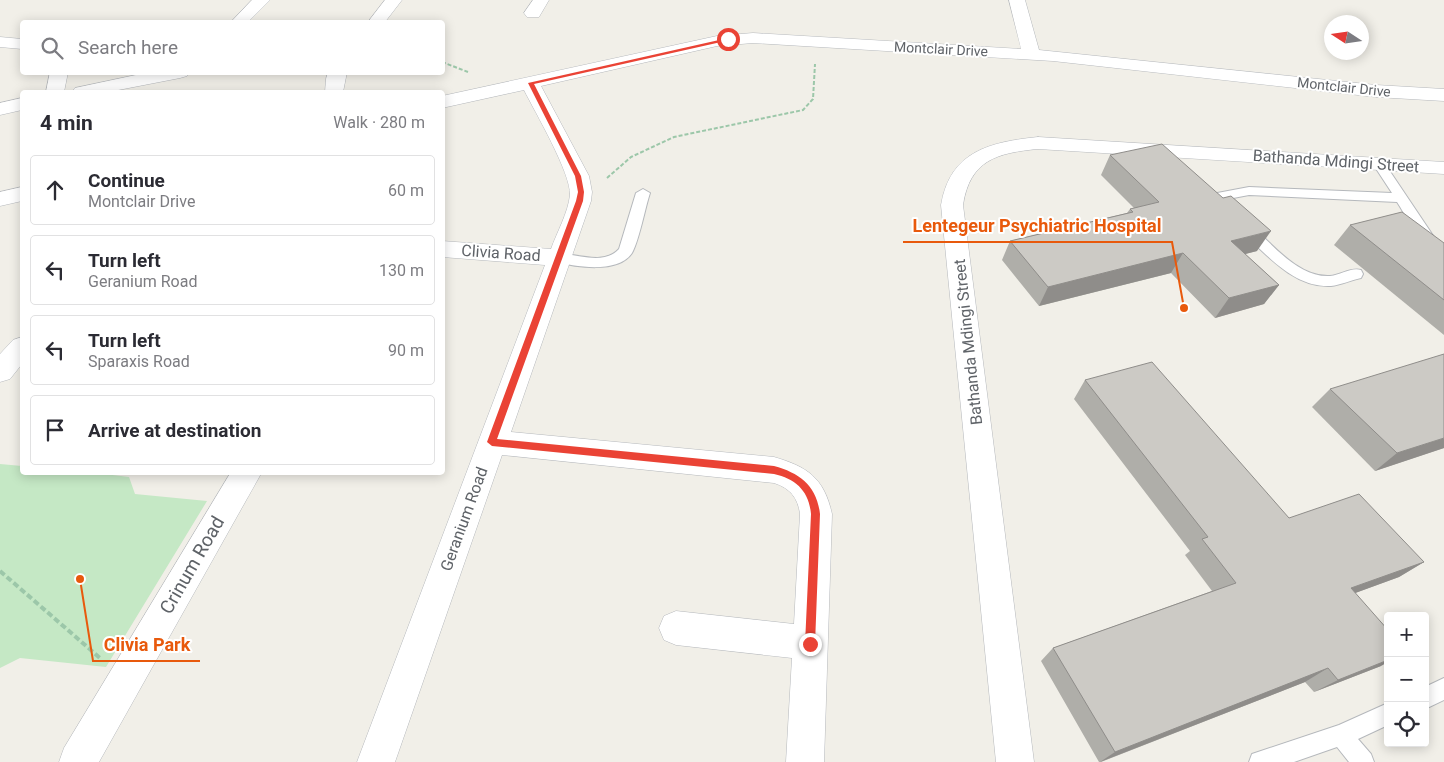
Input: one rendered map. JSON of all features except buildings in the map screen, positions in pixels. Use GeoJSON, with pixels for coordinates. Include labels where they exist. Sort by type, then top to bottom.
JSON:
{"type":"FeatureCollection","features":[{"type":"Feature","properties":{"kind":"street"},"geometry":{"type":"LineString","coordinates":[[241,20],[262,0]]}},
{"type":"Feature","properties":{"kind":"street"},"geometry":{"type":"LineString","coordinates":[[378,20],[394,0]]}},
{"type":"Feature","properties":{"kind":"street"},"geometry":{"type":"LineString","coordinates":[[1017,0],[1031,54]]}},
{"type":"Feature","properties":{"kind":"street","name":"Montclair Drive"},"geometry":{"type":"LineString","coordinates":[[445,101],[728,39],[753,38],[1031,54],[1376,91],[1444,95]]}},
{"type":"Feature","properties":{"kind":"street"},"geometry":{"type":"LineString","coordinates":[[0,42],[20,44]]}},
{"type":"Feature","properties":{"kind":"street"},"geometry":{"type":"LineString","coordinates":[[55,90],[58,75]]}},
{"type":"Feature","properties":{"kind":"street"},"geometry":{"type":"LineString","coordinates":[[92,90],[165,75]]}},
{"type":"Feature","properties":{"kind":"street"},"geometry":{"type":"LineString","coordinates":[[334,90],[337,75]]}},
{"type":"Feature","properties":{"kind":"street","name":"Geranium Road"},"geometry":{"type":"LineString","coordinates":[[376,762],[580,201],[581,192],[578,176],[530,83]]}},
{"type":"Feature","properties":{"kind":"street"},"geometry":{"type":"LineString","coordinates":[[0,109],[20,104]]}},
{"type":"Feature","properties":{"kind":"street","name":"Bathanda Mdingi Street"},"geometry":{"type":"LineString","coordinates":[[1015,762],[953,215],[953,192],[957,180],[964,170],[974,161],[987,154],[1020,144],[1058,143],[1165,156],[1444,168]]}},
{"type":"Feature","properties":{"kind":"street"},"geometry":{"type":"LineString","coordinates":[[0,199],[20,194]]}},
{"type":"Feature","properties":{"kind":"street","name":"Clivia Road"},"geometry":{"type":"LineString","coordinates":[[445,249],[559,258]]}},
{"type":"Feature","properties":{"kind":"street"},"geometry":{"type":"LineString","coordinates":[[0,372],[20,350]]}},
{"type":"Feature","properties":{"kind":"street"},"geometry":{"type":"LineString","coordinates":[[492,442],[774,470],[789,474],[802,482],[815,502],[816,514],[805,762]]}},
{"type":"Feature","properties":{"kind":"street","name":"Crinum Road"},"geometry":{"type":"LineString","coordinates":[[78,762],[245,475]]}},
{"type":"Feature","properties":{"kind":"street"},"geometry":{"type":"LineString","coordinates":[[676,628],[810,644]]}},
{"type":"Feature","properties":{"kind":"lane"},"geometry":{"type":"LineString","coordinates":[[1379,164],[1431,243],[1444,257]]}},
{"type":"Feature","properties":{"kind":"lane"},"geometry":{"type":"LineString","coordinates":[[1199,186],[1299,273],[1316,280],[1331,281],[1356,274]]}},
{"type":"Feature","properties":{"kind":"lane"},"geometry":{"type":"LineString","coordinates":[[1212,198],[1249,191],[1401,198]]}},
{"type":"Feature","properties":{"kind":"lane"},"geometry":{"type":"LineString","coordinates":[[559,258],[614,261],[620,257],[626,251],[643,193]]}},
{"type":"Feature","properties":{"kind":"lane"},"geometry":{"type":"LineString","coordinates":[[1429,696],[1444,689]]}},
{"type":"Feature","properties":{"kind":"lane"},"geometry":{"type":"LineString","coordinates":[[1260,762],[1342,735],[1384,716]]}},
{"type":"Feature","properties":{"kind":"lane"},"geometry":{"type":"LineString","coordinates":[[1342,735],[1362,762]]}},
{"type":"Feature","properties":{"kind":"path"},"geometry":{"type":"LineString","coordinates":[[580,201],[631,157],[674,137],[803,110],[813,99],[817,41]]}},
{"type":"Feature","properties":{"kind":"path"},"geometry":{"type":"LineString","coordinates":[[0,571],[104,661]]}},
{"type":"Feature","properties":{"kind":"green space"},"geometry":{"type":"Polygon","coordinates":[[[0,464],[20,466],[20,475],[113,475],[129,477],[135,494],[207,501],[106,667],[20,658],[0,668],[0,464]]]}},
{"type":"Feature","properties":{"kind":"place","name":"Lentegeur Psychiatric Hospital"},"geometry":{"type":"Point","coordinates":[1184,308]}},
{"type":"Feature","properties":{"kind":"place","name":"Clivia Park"},"geometry":{"type":"Point","coordinates":[80,579]}},
{"type":"Feature","properties":{"kind":"route"},"geometry":{"type":"LineString","coordinates":[[728,39],[530,83],[578,176],[581,192],[580,201],[492,442],[774,470],[789,474],[802,482],[815,502],[816,514],[810,644]]}}]}
